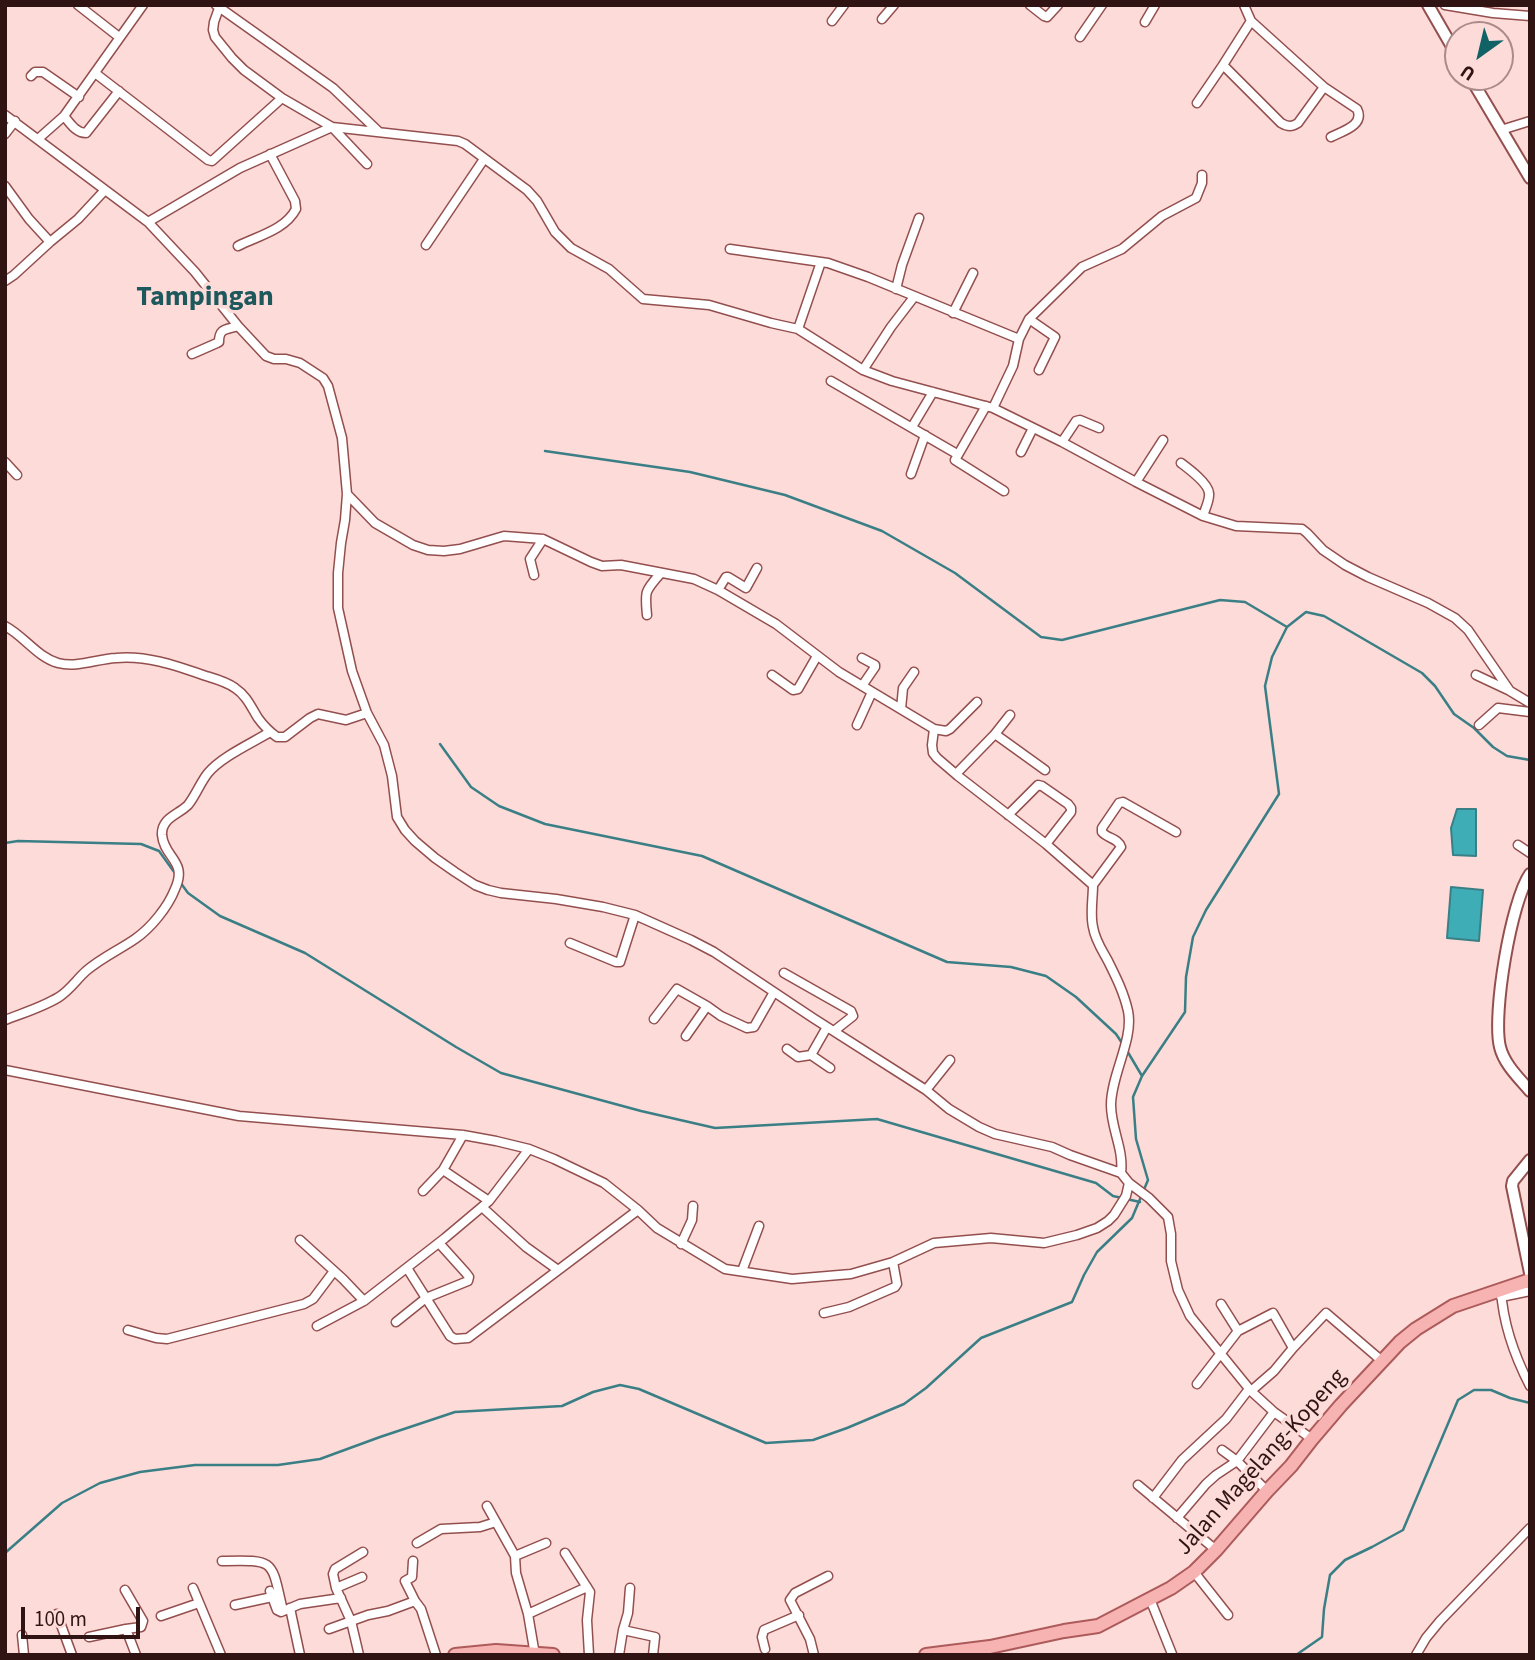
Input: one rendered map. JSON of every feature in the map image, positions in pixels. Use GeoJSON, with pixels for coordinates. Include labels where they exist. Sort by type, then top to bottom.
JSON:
{"type":"FeatureCollection","features":[{"type":"Feature","properties":{"kind":"main road","name":"Jalan Magelang-Kopeng"},"geometry":{"type":"LineString","coordinates":[[926,1655],[990,1647],[1098,1626],[1171,1588],[1194,1572],[1216,1550],[1400,1342],[1453,1306],[1501,1293],[1530,1280]]}},
{"type":"Feature","properties":{"kind":"main road"},"geometry":{"type":"LineString","coordinates":[[455,1655],[496,1651],[553,1655]]}},
{"type":"Feature","properties":{"kind":"street"},"geometry":{"type":"LineString","coordinates":[[78,5],[119,37]]}},
{"type":"Feature","properties":{"kind":"street"},"geometry":{"type":"LineString","coordinates":[[38,139],[64,116],[79,97],[142,5]]}},
{"type":"Feature","properties":{"kind":"street"},"geometry":{"type":"LineString","coordinates":[[832,21],[844,5]]}},
{"type":"Feature","properties":{"kind":"street"},"geometry":{"type":"LineString","coordinates":[[882,19],[894,5]]}},
{"type":"Feature","properties":{"kind":"street"},"geometry":{"type":"LineString","coordinates":[[1030,5],[1047,17],[1058,5]]}},
{"type":"Feature","properties":{"kind":"street"},"geometry":{"type":"LineString","coordinates":[[1080,37],[1102,5]]}},
{"type":"Feature","properties":{"kind":"street"},"geometry":{"type":"LineString","coordinates":[[1145,22],[1155,5]]}},
{"type":"Feature","properties":{"kind":"street"},"geometry":{"type":"LineString","coordinates":[[1244,5],[1251,21],[1324,87],[1357,109],[1360,114],[1356,123],[1331,137]]}},
{"type":"Feature","properties":{"kind":"street"},"geometry":{"type":"LineString","coordinates":[[1428,5],[1444,33]]}},
{"type":"Feature","properties":{"kind":"street"},"geometry":{"type":"LineString","coordinates":[[1445,5],[1530,16]]}},
{"type":"Feature","properties":{"kind":"street"},"geometry":{"type":"LineString","coordinates":[[367,164],[332,127],[244,70],[215,37],[213,30],[218,7],[333,88],[379,132]]}},
{"type":"Feature","properties":{"kind":"street"},"geometry":{"type":"LineString","coordinates":[[1197,103],[1251,21]]}},
{"type":"Feature","properties":{"kind":"street"},"geometry":{"type":"LineString","coordinates":[[1223,65],[1287,126],[1298,123],[1324,87]]}},
{"type":"Feature","properties":{"kind":"street"},"geometry":{"type":"LineString","coordinates":[[31,76],[35,72],[43,72],[79,97]]}},
{"type":"Feature","properties":{"kind":"street"},"geometry":{"type":"LineString","coordinates":[[95,73],[212,161],[282,97]]}},
{"type":"Feature","properties":{"kind":"street"},"geometry":{"type":"LineString","coordinates":[[64,116],[81,133],[86,133],[118,91]]}},
{"type":"Feature","properties":{"kind":"street"},"geometry":{"type":"LineString","coordinates":[[1478,91],[1530,178]]}},
{"type":"Feature","properties":{"kind":"street"},"geometry":{"type":"LineString","coordinates":[[5,115],[148,222],[195,272],[266,356],[300,363],[323,378],[333,401],[342,438],[347,494],[338,573],[338,608],[352,671],[367,713],[384,745],[392,776],[397,817],[415,841],[435,858],[488,890],[556,899],[635,915],[714,952],[926,1090],[949,1109],[995,1134],[1052,1147],[1121,1173],[1129,1184],[1149,1198],[1168,1217],[1171,1261],[1178,1290],[1190,1316],[1250,1390],[1274,1412],[1312,1439]]}},
{"type":"Feature","properties":{"kind":"street"},"geometry":{"type":"LineString","coordinates":[[5,134],[15,121]]}},
{"type":"Feature","properties":{"kind":"street"},"geometry":{"type":"LineString","coordinates":[[1501,130],[1530,121]]}},
{"type":"Feature","properties":{"kind":"street"},"geometry":{"type":"LineString","coordinates":[[148,222],[240,168],[332,127],[457,141],[465,144],[527,190],[537,201],[555,232],[571,248],[619,276],[643,299],[709,305],[798,329],[863,370],[892,381],[990,407],[1203,516],[1236,526],[1304,530],[1323,550],[1345,565],[1455,618],[1468,630],[1510,691]]}},
{"type":"Feature","properties":{"kind":"street"},"geometry":{"type":"LineString","coordinates":[[238,246],[282,226],[296,209],[295,201],[270,154]]}},
{"type":"Feature","properties":{"kind":"street"},"geometry":{"type":"LineString","coordinates":[[426,245],[484,159]]}},
{"type":"Feature","properties":{"kind":"street"},"geometry":{"type":"LineString","coordinates":[[1004,491],[955,460],[1013,366],[1019,339],[1029,319],[1082,267],[1122,250],[1153,223],[1175,208],[1192,201],[1198,194],[1202,174]]}},
{"type":"Feature","properties":{"kind":"street"},"geometry":{"type":"LineString","coordinates":[[5,186],[50,242]]}},
{"type":"Feature","properties":{"kind":"street"},"geometry":{"type":"LineString","coordinates":[[5,281],[79,219],[105,191]]}},
{"type":"Feature","properties":{"kind":"street"},"geometry":{"type":"LineString","coordinates":[[896,289],[919,218]]}},
{"type":"Feature","properties":{"kind":"street"},"geometry":{"type":"LineString","coordinates":[[730,248],[828,263],[867,276],[1019,339]]}},
{"type":"Feature","properties":{"kind":"street"},"geometry":{"type":"LineString","coordinates":[[798,329],[821,262]]}},
{"type":"Feature","properties":{"kind":"street"},"geometry":{"type":"LineString","coordinates":[[953,313],[973,273]]}},
{"type":"Feature","properties":{"kind":"street"},"geometry":{"type":"LineString","coordinates":[[863,370],[914,297]]}},
{"type":"Feature","properties":{"kind":"street"},"geometry":{"type":"LineString","coordinates":[[1029,319],[1055,338],[1039,370]]}},
{"type":"Feature","properties":{"kind":"street"},"geometry":{"type":"LineString","coordinates":[[192,354],[219,342],[222,331],[238,326]]}},
{"type":"Feature","properties":{"kind":"street"},"geometry":{"type":"LineString","coordinates":[[831,381],[957,454]]}},
{"type":"Feature","properties":{"kind":"street"},"geometry":{"type":"LineString","coordinates":[[912,428],[933,392]]}},
{"type":"Feature","properties":{"kind":"street"},"geometry":{"type":"LineString","coordinates":[[1062,442],[1076,421],[1080,420],[1098,428]]}},
{"type":"Feature","properties":{"kind":"street"},"geometry":{"type":"LineString","coordinates":[[1021,452],[1033,428]]}},
{"type":"Feature","properties":{"kind":"street"},"geometry":{"type":"LineString","coordinates":[[911,474],[925,436]]}},
{"type":"Feature","properties":{"kind":"street"},"geometry":{"type":"LineString","coordinates":[[1136,482],[1163,440]]}},
{"type":"Feature","properties":{"kind":"street"},"geometry":{"type":"LineString","coordinates":[[5,462],[17,475]]}},
{"type":"Feature","properties":{"kind":"street"},"geometry":{"type":"LineString","coordinates":[[1181,463],[1206,485],[1209,493],[1203,516]]}},
{"type":"Feature","properties":{"kind":"street"},"geometry":{"type":"LineString","coordinates":[[347,494],[375,523],[428,550],[460,549],[504,536],[543,539],[603,566],[621,565],[694,579],[776,624],[839,672],[934,729],[950,729],[977,702]]}},
{"type":"Feature","properties":{"kind":"street"},"geometry":{"type":"LineString","coordinates":[[534,575],[530,559],[543,539]]}},
{"type":"Feature","properties":{"kind":"street"},"geometry":{"type":"LineString","coordinates":[[718,590],[726,577],[746,588],[757,568]]}},
{"type":"Feature","properties":{"kind":"street"},"geometry":{"type":"LineString","coordinates":[[647,615],[645,594],[660,574]]}},
{"type":"Feature","properties":{"kind":"street"},"geometry":{"type":"LineString","coordinates":[[5,626],[26,640],[42,656],[54,662],[87,663],[117,657],[144,659],[225,682],[236,688],[249,701],[257,716],[276,737],[285,737],[318,715],[346,720],[367,713]]}},
{"type":"Feature","properties":{"kind":"street"},"geometry":{"type":"LineString","coordinates":[[772,675],[793,690],[798,689],[817,656]]}},
{"type":"Feature","properties":{"kind":"street"},"geometry":{"type":"LineString","coordinates":[[862,657],[875,665],[862,685]]}},
{"type":"Feature","properties":{"kind":"street"},"geometry":{"type":"LineString","coordinates":[[901,709],[903,688],[914,672]]}},
{"type":"Feature","properties":{"kind":"street"},"geometry":{"type":"LineString","coordinates":[[1476,675],[1530,703]]}},
{"type":"Feature","properties":{"kind":"street"},"geometry":{"type":"LineString","coordinates":[[858,725],[872,691]]}},
{"type":"Feature","properties":{"kind":"street"},"geometry":{"type":"LineString","coordinates":[[1479,725],[1498,708],[1530,712]]}},
{"type":"Feature","properties":{"kind":"street"},"geometry":{"type":"LineString","coordinates":[[956,774],[1010,715]]}},
{"type":"Feature","properties":{"kind":"street"},"geometry":{"type":"LineString","coordinates":[[934,729],[933,753],[937,758],[1046,844],[1093,885]]}},
{"type":"Feature","properties":{"kind":"street"},"geometry":{"type":"LineString","coordinates":[[5,1020],[58,998],[100,960],[145,931],[165,906],[175,889],[179,875],[179,868],[163,842],[164,824],[188,804],[208,772],[218,763],[270,732]]}},
{"type":"Feature","properties":{"kind":"street"},"geometry":{"type":"LineString","coordinates":[[995,734],[1045,770]]}},
{"type":"Feature","properties":{"kind":"street"},"geometry":{"type":"LineString","coordinates":[[1008,814],[1038,785],[1068,804],[1071,812],[1046,844]]}},
{"type":"Feature","properties":{"kind":"street"},"geometry":{"type":"LineString","coordinates":[[1121,1173],[1122,1160],[1112,1122],[1111,1106],[1112,1088],[1126,1039],[1129,1014],[1123,992],[1092,926],[1093,885],[1121,848],[1118,841],[1102,832],[1119,803],[1123,802],[1176,832]]}},
{"type":"Feature","properties":{"kind":"street"},"geometry":{"type":"LineString","coordinates":[[1518,845],[1530,853]]}},
{"type":"Feature","properties":{"kind":"street"},"geometry":{"type":"LineString","coordinates":[[1530,874],[1517,901],[1508,946],[1499,1005],[1498,1035],[1505,1061],[1530,1091]]}},
{"type":"Feature","properties":{"kind":"street"},"geometry":{"type":"LineString","coordinates":[[570,943],[620,962],[635,915]]}},
{"type":"Feature","properties":{"kind":"street"},"geometry":{"type":"LineString","coordinates":[[784,973],[851,1011],[853,1016],[831,1029],[811,1055]]}},
{"type":"Feature","properties":{"kind":"street"},"geometry":{"type":"LineString","coordinates":[[654,1020],[677,989],[721,1016],[751,1029],[774,992]]}},
{"type":"Feature","properties":{"kind":"street"},"geometry":{"type":"LineString","coordinates":[[685,1036],[707,1006]]}},
{"type":"Feature","properties":{"kind":"street"},"geometry":{"type":"LineString","coordinates":[[787,1049],[798,1057],[811,1055],[830,1068]]}},
{"type":"Feature","properties":{"kind":"street"},"geometry":{"type":"LineString","coordinates":[[926,1090],[950,1060]]}},
{"type":"Feature","properties":{"kind":"street"},"geometry":{"type":"LineString","coordinates":[[5,1070],[239,1116],[496,1140],[529,1149],[604,1183],[657,1228],[725,1269],[792,1279],[851,1274],[893,1262],[934,1243],[991,1238],[1044,1243],[1060,1240],[1097,1228],[1108,1221],[1121,1205],[1129,1184]]}},
{"type":"Feature","properties":{"kind":"street"},"geometry":{"type":"LineString","coordinates":[[423,1191],[443,1170],[463,1135]]}},
{"type":"Feature","properties":{"kind":"street"},"geometry":{"type":"LineString","coordinates":[[317,1326],[364,1301],[439,1243],[489,1201],[529,1149]]}},
{"type":"Feature","properties":{"kind":"street"},"geometry":{"type":"LineString","coordinates":[[1530,1160],[1512,1186],[1530,1273]]}},
{"type":"Feature","properties":{"kind":"street"},"geometry":{"type":"LineString","coordinates":[[443,1170],[489,1201]]}},
{"type":"Feature","properties":{"kind":"street"},"geometry":{"type":"LineString","coordinates":[[681,1244],[692,1220],[693,1206]]}},
{"type":"Feature","properties":{"kind":"street"},"geometry":{"type":"LineString","coordinates":[[482,1207],[526,1247],[558,1270]]}},
{"type":"Feature","properties":{"kind":"street"},"geometry":{"type":"LineString","coordinates":[[407,1268],[450,1336],[455,1339],[468,1338],[638,1210]]}},
{"type":"Feature","properties":{"kind":"street"},"geometry":{"type":"LineString","coordinates":[[742,1271],[759,1226]]}},
{"type":"Feature","properties":{"kind":"street"},"geometry":{"type":"LineString","coordinates":[[300,1240],[364,1301]]}},
{"type":"Feature","properties":{"kind":"street"},"geometry":{"type":"LineString","coordinates":[[396,1322],[426,1298],[468,1281],[469,1277],[439,1243]]}},
{"type":"Feature","properties":{"kind":"street"},"geometry":{"type":"LineString","coordinates":[[824,1313],[849,1307],[895,1287],[897,1284],[893,1262]]}},
{"type":"Feature","properties":{"kind":"street"},"geometry":{"type":"LineString","coordinates":[[128,1330],[167,1339],[304,1304],[313,1298],[334,1271]]}},
{"type":"Feature","properties":{"kind":"street"},"geometry":{"type":"LineString","coordinates":[[1529,1386],[1504,1319],[1501,1293],[1530,1292]]}},
{"type":"Feature","properties":{"kind":"street"},"geometry":{"type":"LineString","coordinates":[[1221,1304],[1238,1331]]}},
{"type":"Feature","properties":{"kind":"street"},"geometry":{"type":"LineString","coordinates":[[1197,1384],[1238,1331],[1273,1313],[1293,1348]]}},
{"type":"Feature","properties":{"kind":"street"},"geometry":{"type":"LineString","coordinates":[[1153,1498],[1175,1468],[1226,1419],[1250,1390],[1274,1371],[1326,1313],[1382,1361]]}},
{"type":"Feature","properties":{"kind":"street"},"geometry":{"type":"LineString","coordinates":[[1177,1518],[1206,1484],[1237,1461],[1274,1412]]}},
{"type":"Feature","properties":{"kind":"street"},"geometry":{"type":"LineString","coordinates":[[1222,1450],[1267,1491]]}},
{"type":"Feature","properties":{"kind":"street"},"geometry":{"type":"LineString","coordinates":[[1138,1485],[1216,1550]]}},
{"type":"Feature","properties":{"kind":"street"},"geometry":{"type":"LineString","coordinates":[[487,1506],[515,1556],[516,1573],[528,1614],[535,1654]]}},
{"type":"Feature","properties":{"kind":"street"},"geometry":{"type":"LineString","coordinates":[[417,1543],[441,1529],[480,1527],[496,1522]]}},
{"type":"Feature","properties":{"kind":"street"},"geometry":{"type":"LineString","coordinates":[[1416,1655],[1440,1621],[1530,1528]]}},
{"type":"Feature","properties":{"kind":"street"},"geometry":{"type":"LineString","coordinates":[[515,1556],[546,1543]]}},
{"type":"Feature","properties":{"kind":"street"},"geometry":{"type":"LineString","coordinates":[[359,1655],[351,1621],[336,1588],[333,1574],[335,1569],[363,1552]]}},
{"type":"Feature","properties":{"kind":"street"},"geometry":{"type":"LineString","coordinates":[[565,1553],[590,1592],[587,1619],[589,1655]]}},
{"type":"Feature","properties":{"kind":"street"},"geometry":{"type":"LineString","coordinates":[[222,1561],[259,1560],[268,1565],[275,1575],[300,1655]]}},
{"type":"Feature","properties":{"kind":"street"},"geometry":{"type":"LineString","coordinates":[[413,1561],[412,1577],[405,1581],[421,1609],[436,1655]]}},
{"type":"Feature","properties":{"kind":"street"},"geometry":{"type":"LineString","coordinates":[[1194,1572],[1228,1615]]}},
{"type":"Feature","properties":{"kind":"street"},"geometry":{"type":"LineString","coordinates":[[814,1655],[791,1597],[828,1576]]}},
{"type":"Feature","properties":{"kind":"street"},"geometry":{"type":"LineString","coordinates":[[336,1588],[362,1577]]}},
{"type":"Feature","properties":{"kind":"street"},"geometry":{"type":"LineString","coordinates":[[528,1614],[587,1587]]}},
{"type":"Feature","properties":{"kind":"street"},"geometry":{"type":"LineString","coordinates":[[193,1588],[221,1655]]}},
{"type":"Feature","properties":{"kind":"street"},"geometry":{"type":"LineString","coordinates":[[619,1655],[630,1588]]}},
{"type":"Feature","properties":{"kind":"street"},"geometry":{"type":"LineString","coordinates":[[89,1637],[141,1627],[143,1621],[125,1590]]}},
{"type":"Feature","properties":{"kind":"street"},"geometry":{"type":"LineString","coordinates":[[235,1605],[271,1594],[276,1609],[281,1612],[300,1604],[341,1598]]}},
{"type":"Feature","properties":{"kind":"street"},"geometry":{"type":"LineString","coordinates":[[1150,1599],[1172,1654]]}},
{"type":"Feature","properties":{"kind":"street"},"geometry":{"type":"LineString","coordinates":[[329,1629],[415,1601]]}},
{"type":"Feature","properties":{"kind":"street"},"geometry":{"type":"LineString","coordinates":[[161,1616],[199,1603]]}},
{"type":"Feature","properties":{"kind":"street"},"geometry":{"type":"LineString","coordinates":[[57,1614],[72,1655]]}},
{"type":"Feature","properties":{"kind":"street"},"geometry":{"type":"LineString","coordinates":[[765,1649],[762,1637],[764,1630],[799,1615]]}},
{"type":"Feature","properties":{"kind":"street"},"geometry":{"type":"LineString","coordinates":[[125,1629],[136,1655]]}},
{"type":"Feature","properties":{"kind":"street"},"geometry":{"type":"LineString","coordinates":[[624,1630],[655,1637],[653,1655]]}},
{"type":"Feature","properties":{"kind":"street"},"geometry":{"type":"LineString","coordinates":[[22,1635],[24,1655]]}},
{"type":"Feature","properties":{"kind":"water"},"geometry":{"type":"Polygon","coordinates":[[[1457,809],[1476,809],[1476,856],[1453,855],[1451,828],[1457,809]]]}},
{"type":"Feature","properties":{"kind":"water"},"geometry":{"type":"Polygon","coordinates":[[[1451,887],[1483,890],[1479,941],[1447,938],[1451,887]]]}},
{"type":"Feature","properties":{"kind":"waterway"},"geometry":{"type":"LineString","coordinates":[[545,451],[690,472],[785,495],[882,531],[955,573],[1041,637],[1062,640],[1220,600],[1245,602],[1287,627]]}},
{"type":"Feature","properties":{"kind":"waterway"},"geometry":{"type":"LineString","coordinates":[[5,1553],[62,1503],[100,1483],[140,1472],[195,1465],[278,1465],[320,1459],[455,1412],[562,1406],[593,1392],[620,1385],[639,1389],[766,1443],[813,1440],[904,1404],[926,1388],[981,1338],[1072,1302],[1097,1252],[1132,1218],[1148,1180],[1136,1139],[1133,1097],[1142,1076],[1185,1012],[1186,977],[1193,937],[1206,910],[1279,794],[1265,686],[1272,657],[1287,627],[1306,612],[1324,616],[1422,673],[1435,686],[1454,714],[1474,728],[1493,747],[1507,756],[1530,760]]}},
{"type":"Feature","properties":{"kind":"waterway"},"geometry":{"type":"LineString","coordinates":[[440,744],[471,787],[499,806],[545,824],[702,856],[947,962],[1011,967],[1046,976],[1076,997],[1116,1034],[1122,1043]]}},
{"type":"Feature","properties":{"kind":"waterway"},"geometry":{"type":"LineString","coordinates":[[5,843],[141,844],[159,851],[177,876]]}},
{"type":"Feature","properties":{"kind":"waterway"},"geometry":{"type":"LineString","coordinates":[[180,882],[188,893],[220,916],[305,953],[501,1073],[715,1128],[877,1119],[1096,1183],[1113,1196],[1140,1202]]}},
{"type":"Feature","properties":{"kind":"waterway"},"geometry":{"type":"LineString","coordinates":[[1126,1049],[1142,1076]]}},
{"type":"Feature","properties":{"kind":"waterway"},"geometry":{"type":"LineString","coordinates":[[1296,1655],[1322,1637],[1330,1575],[1345,1560],[1403,1530],[1458,1400],[1474,1390],[1491,1390],[1530,1403]]}},
{"type":"Feature","properties":{"kind":"district","name":"Tampingan"},"geometry":{"type":"Point","coordinates":[205,299]}}]}
